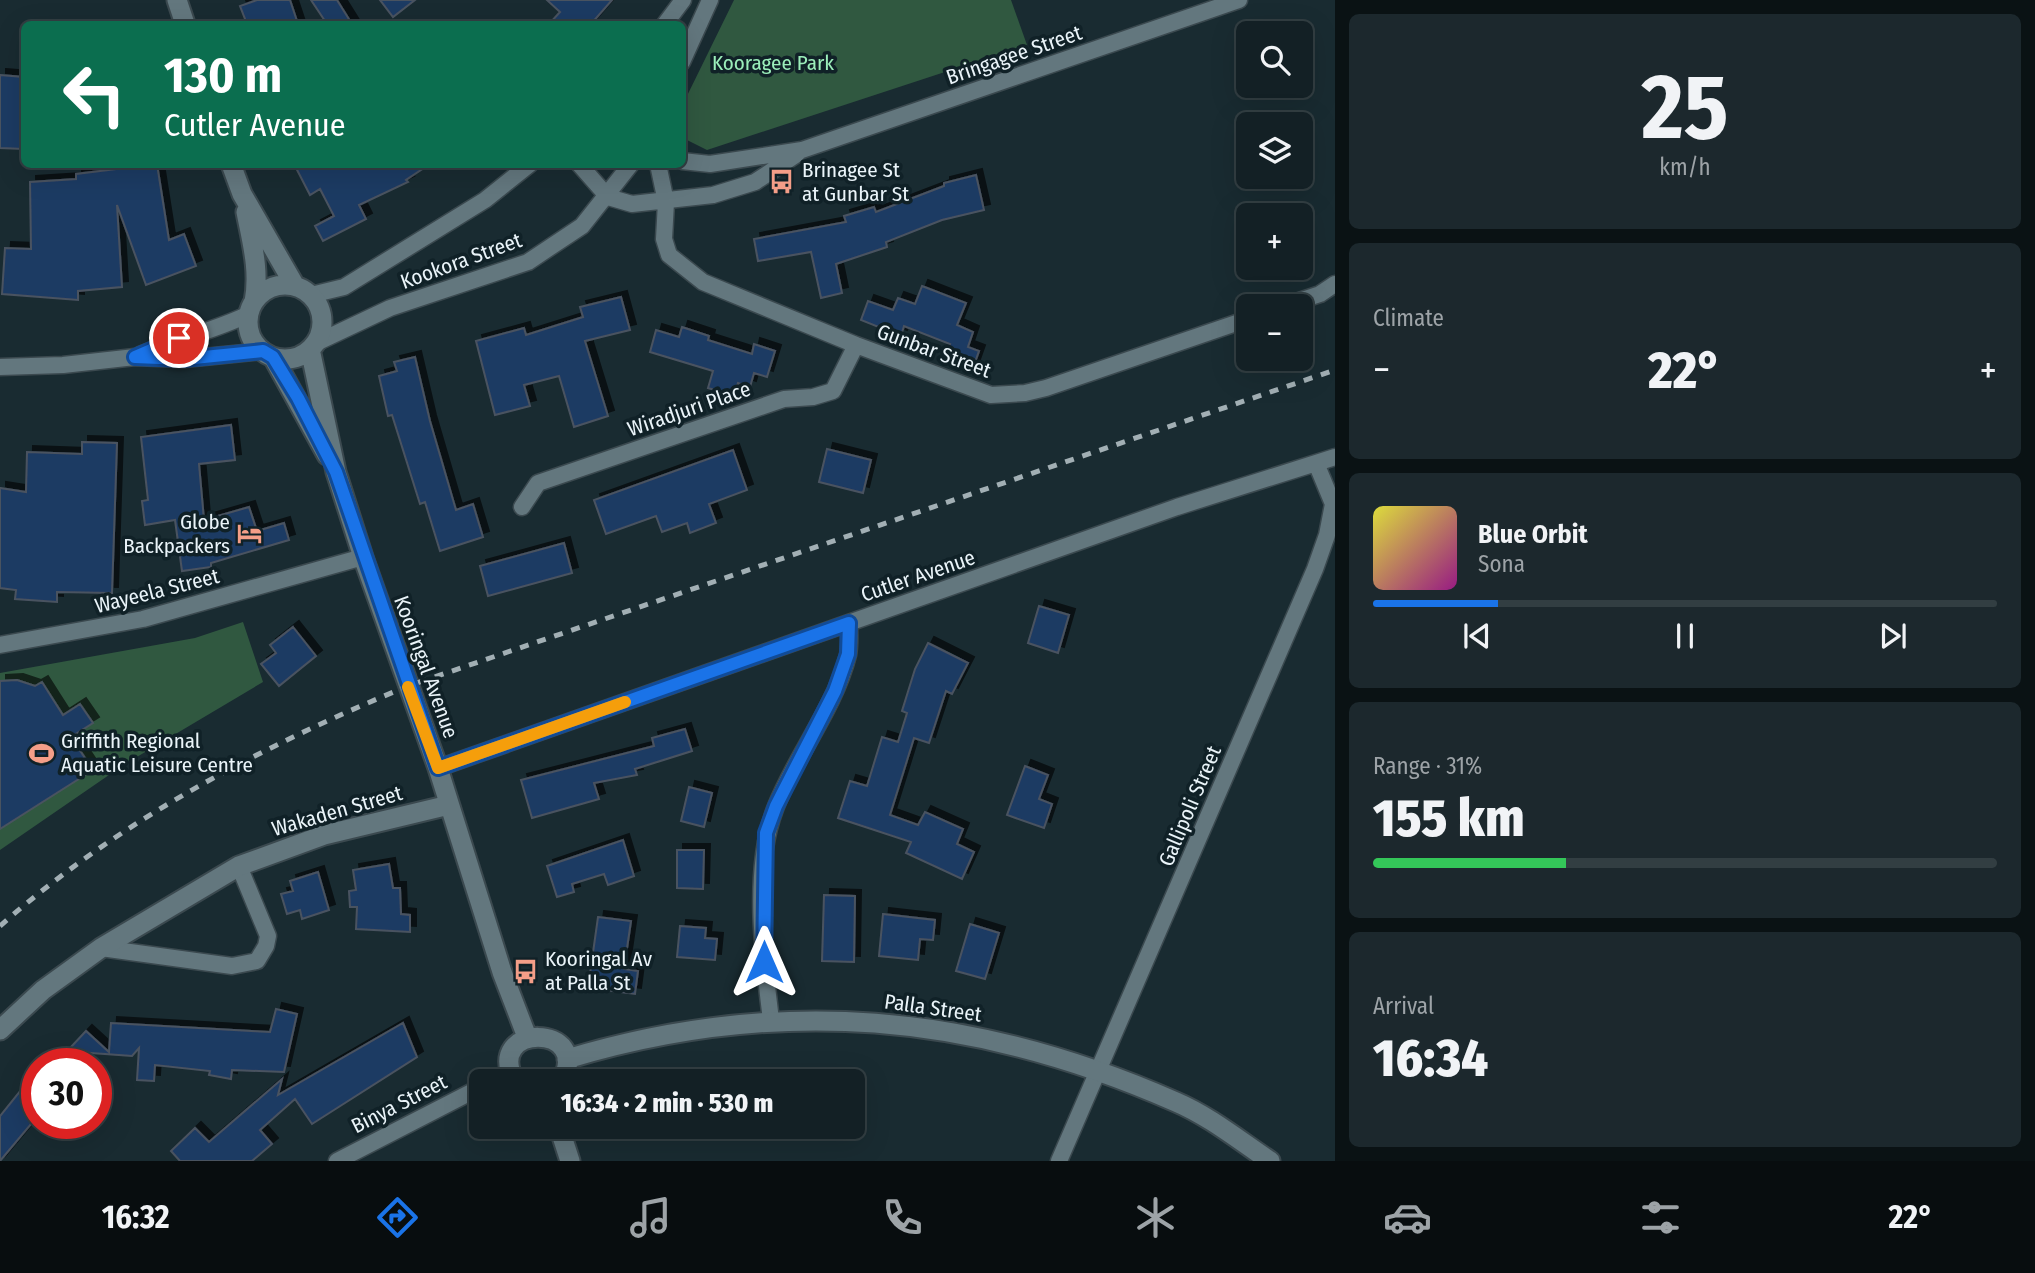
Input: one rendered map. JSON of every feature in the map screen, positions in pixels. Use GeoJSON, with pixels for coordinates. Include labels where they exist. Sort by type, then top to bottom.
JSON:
{"type":"FeatureCollection","features":[{"type":"Feature","properties":{"kind":"street"},"geometry":{"type":"LineString","coordinates":[[177,0],[184,21]]}},
{"type":"Feature","properties":{"kind":"street"},"geometry":{"type":"LineString","coordinates":[[667,21],[683,0]]}},
{"type":"Feature","properties":{"kind":"street"},"geometry":{"type":"LineString","coordinates":[[686,53],[710,0]]}},
{"type":"Feature","properties":{"kind":"street","name":"Bringagee Street"},"geometry":{"type":"LineString","coordinates":[[686,161],[709,164],[802,150],[1240,0]]}},
{"type":"Feature","properties":{"kind":"street","name":"Bringagee Street"},"geometry":{"type":"LineString","coordinates":[[608,197],[632,204],[713,195],[755,182],[802,150]]}},
{"type":"Feature","properties":{"kind":"street"},"geometry":{"type":"LineString","coordinates":[[232,168],[242,194],[256,259],[258,283],[252,308],[251,335],[268,354]]}},
{"type":"Feature","properties":{"kind":"street","name":"Kookora Street"},"geometry":{"type":"LineString","coordinates":[[303,290],[344,287],[485,200],[525,168]]}},
{"type":"Feature","properties":{"kind":"street"},"geometry":{"type":"LineString","coordinates":[[583,168],[608,197]]}},
{"type":"Feature","properties":{"kind":"street","name":"Kookora Street"},"geometry":{"type":"LineString","coordinates":[[313,346],[390,309],[528,262],[582,226],[608,197],[628,168]]}},
{"type":"Feature","properties":{"kind":"street"},"geometry":{"type":"LineString","coordinates":[[659,168],[666,202]]}},
{"type":"Feature","properties":{"kind":"street"},"geometry":{"type":"LineString","coordinates":[[0,367],[63,365],[135,357],[184,359],[268,354],[299,356],[313,346],[322,318],[242,194]]}},
{"type":"Feature","properties":{"kind":"street","name":"Gunbar Street"},"geometry":{"type":"LineString","coordinates":[[666,202],[664,239],[669,256],[703,282],[856,345],[991,395],[1025,393],[1236,322]]}},
{"type":"Feature","properties":{"kind":"street"},"geometry":{"type":"LineString","coordinates":[[1313,296],[1335,284]]}},
{"type":"Feature","properties":{"kind":"street"},"geometry":{"type":"LineString","coordinates":[[135,357],[179,338],[218,329],[252,308],[272,287],[303,290]]}},
{"type":"Feature","properties":{"kind":"street","name":"Wiradjuri Place"},"geometry":{"type":"LineString","coordinates":[[522,507],[538,483],[784,399],[813,397],[833,391],[856,345]]}},
{"type":"Feature","properties":{"kind":"street","name":"Kooringal Avenue"},"geometry":{"type":"LineString","coordinates":[[313,346],[336,472],[363,557],[438,768],[502,972],[527,1037]]}},
{"type":"Feature","properties":{"kind":"street","name":"Kooringal Avenue"},"geometry":{"type":"LineString","coordinates":[[268,354],[336,472]]}},
{"type":"Feature","properties":{"kind":"street","name":"Cutler Avenue"},"geometry":{"type":"LineString","coordinates":[[438,768],[1177,508],[1335,457]]}},
{"type":"Feature","properties":{"kind":"street","name":"Gallipoli Street"},"geometry":{"type":"LineString","coordinates":[[1059,1161],[1315,569],[1327,535],[1333,504],[1316,463]]}},
{"type":"Feature","properties":{"kind":"street","name":"Wayeela Street"},"geometry":{"type":"LineString","coordinates":[[0,645],[143,619],[363,557]]}},
{"type":"Feature","properties":{"kind":"street"},"geometry":{"type":"LineString","coordinates":[[771,1020],[764,962],[766,833],[776,806],[835,691],[848,654],[849,623]]}},
{"type":"Feature","properties":{"kind":"street","name":"Wakaden Street"},"geometry":{"type":"LineString","coordinates":[[0,1030],[43,990],[101,948],[239,866],[324,835],[449,805]]}},
{"type":"Feature","properties":{"kind":"street"},"geometry":{"type":"LineString","coordinates":[[101,948],[216,964],[245,965],[257,961],[266,946],[268,936],[239,866]]}},
{"type":"Feature","properties":{"kind":"street","name":"Palla Street"},"geometry":{"type":"LineString","coordinates":[[567,1059],[657,1034],[771,1020],[873,1022],[955,1032],[1049,1055],[1178,1102],[1270,1161]]}},
{"type":"Feature","properties":{"kind":"street"},"geometry":{"type":"LineString","coordinates":[[508,1069],[513,1049],[527,1037],[551,1038],[564,1050],[567,1059],[564,1069]]}},
{"type":"Feature","properties":{"kind":"street","name":"Binya Street"},"geometry":{"type":"LineString","coordinates":[[337,1161],[469,1093]]}},
{"type":"Feature","properties":{"kind":"street"},"geometry":{"type":"LineString","coordinates":[[563,1139],[570,1161]]}},
{"type":"Feature","properties":{"kind":"green space","name":"Kooragee Park"},"geometry":{"type":"Polygon","coordinates":[[[734,0],[1011,0],[1027,45],[707,150],[686,140],[686,98],[734,0]]]}},
{"type":"Feature","properties":{"kind":"green space"},"geometry":{"type":"Polygon","coordinates":[[[243,622],[263,682],[125,764],[0,850],[0,673],[195,638],[243,622]]]}},
{"type":"Feature","properties":{"kind":"building"},"geometry":{"type":"Polygon","coordinates":[[[257,0],[290,0],[297,21],[246,21],[240,6],[257,0]]]}},
{"type":"Feature","properties":{"kind":"building"},"geometry":{"type":"Polygon","coordinates":[[[311,0],[337,0],[350,21],[325,21],[311,0]]]}},
{"type":"Feature","properties":{"kind":"building"},"geometry":{"type":"Polygon","coordinates":[[[380,0],[415,0],[393,17],[380,0]]]}},
{"type":"Feature","properties":{"kind":"building"},"geometry":{"type":"Polygon","coordinates":[[[547,0],[612,0],[594,21],[552,21],[560,12],[547,0]]]}},
{"type":"Feature","properties":{"kind":"building"},"geometry":{"type":"Polygon","coordinates":[[[0,75],[21,77],[21,149],[0,148],[0,75]]]}},
{"type":"Feature","properties":{"kind":"building"},"geometry":{"type":"Polygon","coordinates":[[[125,168],[158,168],[169,240],[184,234],[196,266],[146,285],[117,205],[122,287],[78,291],[78,300],[2,294],[5,248],[31,249],[30,182],[76,179],[76,174],[125,168]]]}},
{"type":"Feature","properties":{"kind":"building"},"geometry":{"type":"Polygon","coordinates":[[[296,168],[424,168],[406,180],[408,182],[359,205],[366,219],[323,241],[315,226],[334,216],[320,189],[310,195],[296,168]]]}},
{"type":"Feature","properties":{"kind":"building"},"geometry":{"type":"Polygon","coordinates":[[[976,175],[984,210],[942,220],[886,242],[887,247],[836,264],[842,293],[821,298],[811,252],[758,261],[754,239],[846,222],[844,216],[874,207],[876,212],[944,186],[944,183],[976,175]]]}},
{"type":"Feature","properties":{"kind":"building"},"geometry":{"type":"Polygon","coordinates":[[[922,286],[966,303],[957,325],[973,332],[968,347],[979,351],[973,368],[945,357],[950,344],[904,326],[901,336],[861,320],[868,301],[893,310],[898,298],[915,304],[922,286]]]}},
{"type":"Feature","properties":{"kind":"building"},"geometry":{"type":"Polygon","coordinates":[[[621,297],[630,330],[585,341],[608,416],[574,427],[559,376],[524,385],[530,406],[495,415],[476,341],[524,328],[526,335],[583,317],[580,307],[621,297]]]}},
{"type":"Feature","properties":{"kind":"building"},"geometry":{"type":"Polygon","coordinates":[[[682,327],[709,336],[708,340],[752,354],[754,344],[775,351],[767,377],[754,373],[750,387],[738,383],[734,396],[708,388],[713,371],[650,352],[656,330],[679,337],[682,327]]]}},
{"type":"Feature","properties":{"kind":"building"},"geometry":{"type":"Polygon","coordinates":[[[415,357],[456,510],[473,504],[483,537],[440,551],[425,502],[420,504],[392,415],[388,416],[379,376],[397,371],[394,362],[415,357]]]}},
{"type":"Feature","properties":{"kind":"building"},"geometry":{"type":"Polygon","coordinates":[[[231,425],[235,460],[199,464],[204,520],[249,507],[257,531],[284,523],[289,540],[211,563],[211,567],[182,571],[175,520],[145,525],[142,501],[148,500],[141,437],[231,425]]]}},
{"type":"Feature","properties":{"kind":"building"},"geometry":{"type":"Polygon","coordinates":[[[82,442],[117,443],[112,593],[57,592],[57,602],[15,599],[16,590],[0,588],[0,488],[26,492],[27,452],[82,454],[82,442]]]}},
{"type":"Feature","properties":{"kind":"building"},"geometry":{"type":"Polygon","coordinates":[[[827,449],[871,460],[863,493],[819,482],[827,449]]]}},
{"type":"Feature","properties":{"kind":"building"},"geometry":{"type":"Polygon","coordinates":[[[733,450],[747,490],[709,504],[716,523],[690,533],[687,523],[662,532],[656,516],[606,534],[594,500],[733,450]]]}},
{"type":"Feature","properties":{"kind":"building"},"geometry":{"type":"Polygon","coordinates":[[[564,543],[572,573],[488,596],[480,566],[564,543]]]}},
{"type":"Feature","properties":{"kind":"building"},"geometry":{"type":"Polygon","coordinates":[[[1039,606],[1069,615],[1058,653],[1028,643],[1039,606]]]}},
{"type":"Feature","properties":{"kind":"building"},"geometry":{"type":"Polygon","coordinates":[[[293,627],[316,656],[279,686],[261,664],[276,653],[270,645],[293,627]]]}},
{"type":"Feature","properties":{"kind":"building"},"geometry":{"type":"Polygon","coordinates":[[[928,643],[968,663],[952,694],[946,691],[929,743],[914,738],[890,815],[918,825],[925,812],[963,829],[957,844],[974,852],[962,879],[906,853],[911,842],[838,818],[850,781],[867,786],[882,737],[898,742],[907,713],[902,711],[915,669],[928,643]]]}},
{"type":"Feature","properties":{"kind":"building","name":"Griffith Regional Aquatic Leisure Centre"},"geometry":{"type":"Polygon","coordinates":[[[17,680],[35,686],[42,682],[63,715],[80,704],[93,723],[71,737],[93,770],[0,829],[0,681],[17,680]]]}},
{"type":"Feature","properties":{"kind":"building"},"geometry":{"type":"Polygon","coordinates":[[[685,729],[692,751],[635,769],[637,775],[594,783],[599,799],[532,818],[521,780],[654,746],[652,738],[685,729]]]}},
{"type":"Feature","properties":{"kind":"building"},"geometry":{"type":"Polygon","coordinates":[[[1025,766],[1048,775],[1039,799],[1052,804],[1044,828],[1007,815],[1025,766]]]}},
{"type":"Feature","properties":{"kind":"building"},"geometry":{"type":"Polygon","coordinates":[[[689,787],[712,793],[704,827],[681,821],[689,787]]]}},
{"type":"Feature","properties":{"kind":"building"},"geometry":{"type":"Polygon","coordinates":[[[623,840],[634,876],[608,885],[604,874],[572,884],[574,892],[557,897],[547,866],[623,840]]]}},
{"type":"Feature","properties":{"kind":"building"},"geometry":{"type":"Polygon","coordinates":[[[677,850],[704,850],[703,889],[677,888],[677,850]]]}},
{"type":"Feature","properties":{"kind":"building"},"geometry":{"type":"Polygon","coordinates":[[[389,864],[393,888],[400,888],[401,914],[410,915],[410,932],[356,929],[357,907],[350,907],[349,891],[356,890],[353,870],[389,864]]]}},
{"type":"Feature","properties":{"kind":"building"},"geometry":{"type":"Polygon","coordinates":[[[318,872],[329,910],[302,919],[300,910],[287,914],[281,894],[293,891],[290,881],[318,872]]]}},
{"type":"Feature","properties":{"kind":"building"},"geometry":{"type":"Polygon","coordinates":[[[824,895],[855,896],[854,962],[822,961],[824,895]]]}},
{"type":"Feature","properties":{"kind":"building"},"geometry":{"type":"Polygon","coordinates":[[[883,914],[935,920],[933,940],[920,939],[918,960],[879,956],[883,914]]]}},
{"type":"Feature","properties":{"kind":"building"},"geometry":{"type":"Polygon","coordinates":[[[598,917],[631,921],[624,969],[638,971],[635,994],[588,988],[598,917]]]}},
{"type":"Feature","properties":{"kind":"building"},"geometry":{"type":"Polygon","coordinates":[[[970,924],[999,933],[985,979],[956,971],[970,924]]]}},
{"type":"Feature","properties":{"kind":"building"},"geometry":{"type":"Polygon","coordinates":[[[680,926],[706,928],[705,938],[717,939],[715,960],[677,957],[680,926]]]}},
{"type":"Feature","properties":{"kind":"building"},"geometry":{"type":"Polygon","coordinates":[[[276,1009],[297,1014],[284,1072],[232,1070],[231,1079],[209,1075],[210,1071],[155,1065],[154,1081],[137,1080],[139,1048],[132,1056],[112,1055],[112,1048],[109,1048],[111,1023],[270,1032],[276,1009]]]}},
{"type":"Feature","properties":{"kind":"building"},"geometry":{"type":"Polygon","coordinates":[[[403,1023],[417,1057],[312,1124],[295,1099],[260,1130],[272,1144],[252,1161],[180,1161],[171,1151],[195,1128],[209,1142],[282,1079],[278,1095],[403,1023]]]}},
{"type":"Feature","properties":{"kind":"building"},"geometry":{"type":"Polygon","coordinates":[[[86,1031],[105,1048],[70,1048],[86,1031]]]}},
{"type":"Feature","properties":{"kind":"building"},"geometry":{"type":"Polygon","coordinates":[[[21,1090],[21,1136],[0,1161],[0,1116],[21,1090]]]}},
{"type":"Feature","properties":{"kind":"railway"},"geometry":{"type":"LineString","coordinates":[[0,926],[94,852],[194,789],[299,734],[408,686],[1335,370]]}},
{"type":"Feature","properties":{"kind":"slow traffic"},"geometry":{"type":"LineString","coordinates":[[408,687],[438,768],[625,702]]}},
{"type":"Feature","properties":{"kind":"place","name":"Brinagee St at Gunbar St"},"geometry":{"type":"Point","coordinates":[782,182]}},
{"type":"Feature","properties":{"kind":"place","name":"Globe Backpackers"},"geometry":{"type":"Point","coordinates":[250,534]}},
{"type":"Feature","properties":{"kind":"place","name":"Griffith Regional Aquatic Leisure Centre"},"geometry":{"type":"Point","coordinates":[41,753]}},
{"type":"Feature","properties":{"kind":"place","name":"Kooringal Av at Palla St"},"geometry":{"type":"Point","coordinates":[525,971]}},
{"type":"Feature","properties":{"kind":"route"},"geometry":{"type":"LineString","coordinates":[[179,338],[135,357],[184,359],[263,351],[273,357],[298,398],[336,472],[363,557],[438,768],[849,623],[848,654],[835,691],[776,806],[766,833],[763,863],[764,962]]}}]}
